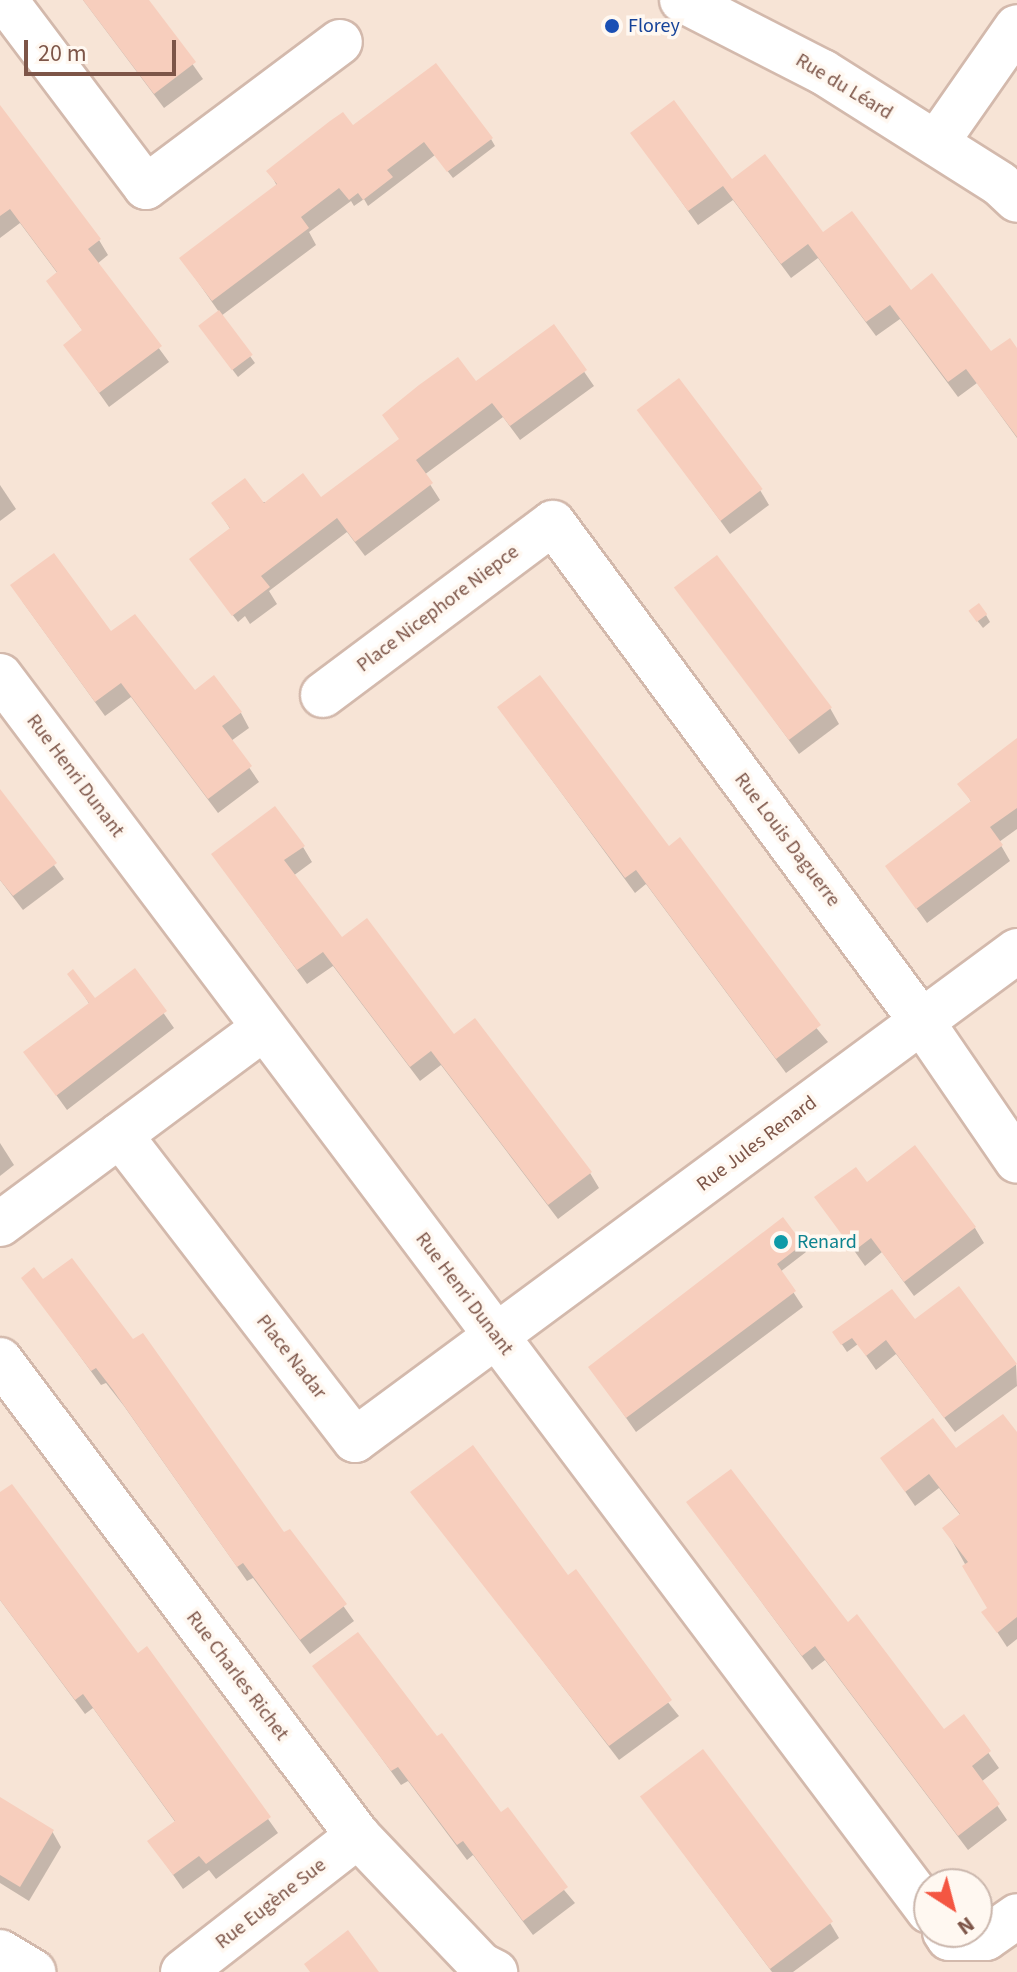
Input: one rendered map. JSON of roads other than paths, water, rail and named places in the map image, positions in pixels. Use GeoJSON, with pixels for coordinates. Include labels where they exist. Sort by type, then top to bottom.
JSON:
{"type":"FeatureCollection","features":[{"type":"Feature","properties":{"kind":"street"},"geometry":{"type":"LineString","coordinates":[[5,0],[146,187],[340,42]]}},
{"type":"Feature","properties":{"kind":"street","name":"Rue du Léard"},"geometry":{"type":"LineString","coordinates":[[682,0],[823,72],[936,143],[1011,182]]}},
{"type":"Feature","properties":{"kind":"street"},"geometry":{"type":"LineString","coordinates":[[936,143],[1017,27]]}},
{"type":"Feature","properties":{"kind":"street","name":"Place Nicephore Niepce"},"geometry":{"type":"LineString","coordinates":[[323,695],[553,523]]}},
{"type":"Feature","properties":{"kind":"street","name":"Rue Louis Daguerre"},"geometry":{"type":"LineString","coordinates":[[553,523],[922,1022],[1017,1161]]}},
{"type":"Feature","properties":{"kind":"street","name":"Rue Henri Dunant"},"geometry":{"type":"LineString","coordinates":[[0,676],[913,1890]]}},
{"type":"Feature","properties":{"kind":"street","name":"Rue Jules Renard"},"geometry":{"type":"LineString","coordinates":[[497,1337],[1017,951]]}},
{"type":"Feature","properties":{"kind":"street"},"geometry":{"type":"LineString","coordinates":[[0,1224],[264,1028]]}},
{"type":"Feature","properties":{"kind":"street","name":"Place Nadar"},"geometry":{"type":"LineString","coordinates":[[120,1135],[355,1440],[497,1337]]}},
{"type":"Feature","properties":{"kind":"street","name":"Rue Charles Richet"},"geometry":{"type":"LineString","coordinates":[[0,1360],[358,1836],[481,1965],[495,1972]]}},
{"type":"Feature","properties":{"kind":"street","name":"Rue Eugène Sue"},"geometry":{"type":"LineString","coordinates":[[183,1972],[358,1836]]}},
{"type":"Feature","properties":{"kind":"street"},"geometry":{"type":"LineString","coordinates":[[993,1933],[1017,1916]]}},
{"type":"Feature","properties":{"kind":"street"},"geometry":{"type":"LineString","coordinates":[[0,1952],[33,1972]]}},
{"type":"Feature","properties":{"kind":"place","name":"Florey"},"geometry":{"type":"Point","coordinates":[612,26]}},
{"type":"Feature","properties":{"kind":"place","name":"Renard"},"geometry":{"type":"Point","coordinates":[781,1242]}}]}
